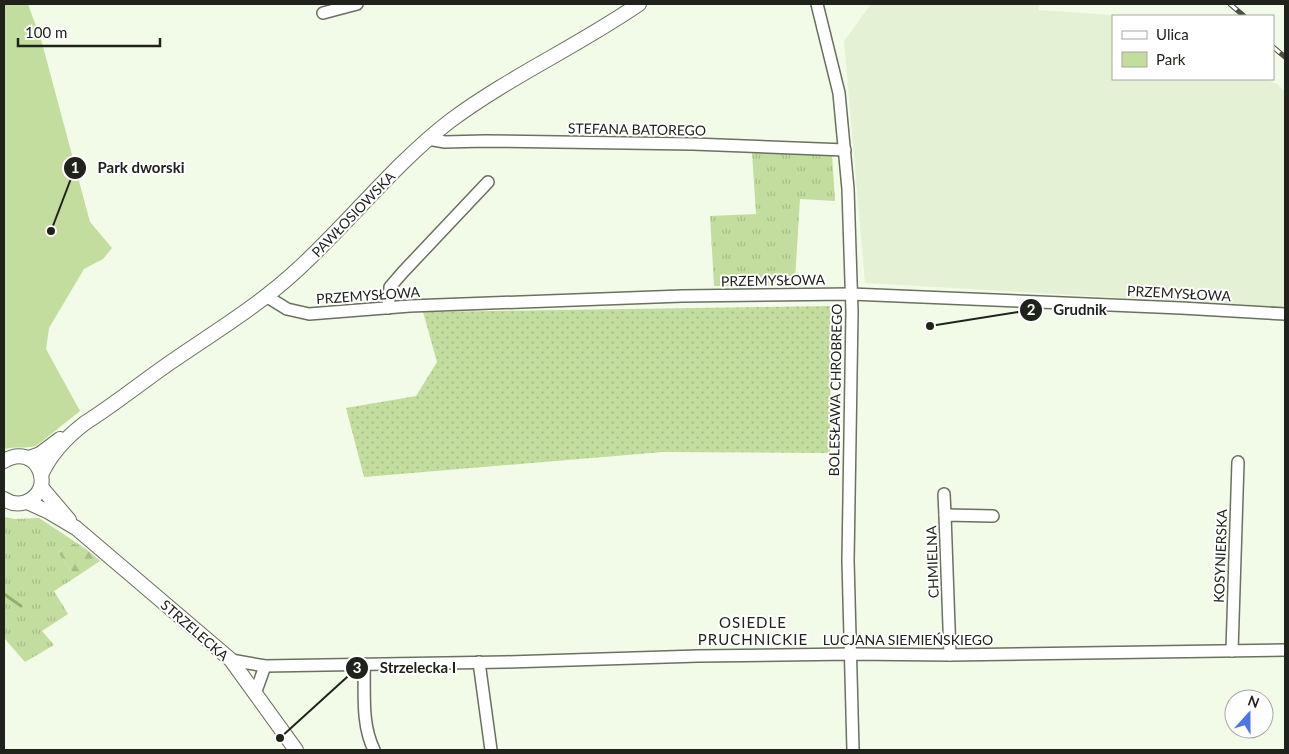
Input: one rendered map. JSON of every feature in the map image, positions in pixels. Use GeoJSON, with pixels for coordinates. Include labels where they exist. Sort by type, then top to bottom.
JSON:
{"type":"FeatureCollection","features":[{"type":"Feature","properties":{"kind":"street"},"geometry":{"type":"LineString","coordinates":[[323,12],[357,4]]}},
{"type":"Feature","properties":{"kind":"street","name":"BOLESŁAWA CHROBREGO"},"geometry":{"type":"LineString","coordinates":[[817,4],[839,93],[845,150],[851,294],[848,561],[853,750]]}},
{"type":"Feature","properties":{"kind":"street","name":"PAWŁOSIOWSKA"},"geometry":{"type":"LineString","coordinates":[[27,502],[38,493],[47,462],[72,434],[266,296],[295,272],[428,139],[486,97],[635,5]]}},
{"type":"Feature","properties":{"kind":"street","name":"STEFANA BATOREGO"},"geometry":{"type":"LineString","coordinates":[[428,139],[445,142],[693,144],[845,150]]}},
{"type":"Feature","properties":{"kind":"street"},"geometry":{"type":"LineString","coordinates":[[388,308],[390,287],[488,182]]}},
{"type":"Feature","properties":{"kind":"street","name":"PRZEMYSŁOWA"},"geometry":{"type":"LineString","coordinates":[[266,296],[287,309],[309,314],[388,308],[682,296],[851,294],[1285,314]]}},
{"type":"Feature","properties":{"kind":"street","name":"PAWŁOSIOWSKA"},"geometry":{"type":"LineString","coordinates":[[29,458],[40,454],[57,441],[72,434]]}},
{"type":"Feature","properties":{"kind":"street"},"geometry":{"type":"LineString","coordinates":[[4,460],[16,456],[29,458]]}},
{"type":"Feature","properties":{"kind":"street","name":"STRZELECKA"},"geometry":{"type":"LineString","coordinates":[[29,458],[39,468],[41,481],[76,528]]}},
{"type":"Feature","properties":{"kind":"street","name":"KOSYNIERSKA"},"geometry":{"type":"LineString","coordinates":[[1232,651],[1238,462]]}},
{"type":"Feature","properties":{"kind":"street"},"geometry":{"type":"LineString","coordinates":[[944,494],[946,515]]}},
{"type":"Feature","properties":{"kind":"street","name":"STRZELECKA"},"geometry":{"type":"LineString","coordinates":[[5,500],[17,503],[27,502],[76,528],[231,660],[296,750]]}},
{"type":"Feature","properties":{"kind":"street","name":"CHMIELNA"},"geometry":{"type":"LineString","coordinates":[[950,655],[946,515],[992,516]]}},
{"type":"Feature","properties":{"kind":"street","name":"LUCJANA SIEMIEŃSKIEGO"},"geometry":{"type":"LineString","coordinates":[[231,660],[265,666],[479,662],[574,658],[1285,650]]}},
{"type":"Feature","properties":{"kind":"street"},"geometry":{"type":"LineString","coordinates":[[479,662],[491,750]]}},
{"type":"Feature","properties":{"kind":"street"},"geometry":{"type":"LineString","coordinates":[[364,664],[365,725],[374,750]]}},
{"type":"Feature","properties":{"kind":"street"},"geometry":{"type":"LineString","coordinates":[[255,694],[265,666]]}},
{"type":"Feature","properties":{"kind":"shaded area"},"geometry":{"type":"Polygon","coordinates":[[[871,4],[1039,4],[1039,10],[1113,15],[1112,80],[1269,80],[1277,84],[1285,91],[1285,307],[865,283],[844,41],[871,4]]]}},
{"type":"Feature","properties":{"kind":"green space"},"geometry":{"type":"Polygon","coordinates":[[[4,4],[28,4],[42,43],[90,222],[112,248],[103,259],[84,269],[49,328],[46,349],[80,411],[36,446],[4,449],[4,4]]]}},
{"type":"Feature","properties":{"kind":"green space"},"geometry":{"type":"Polygon","coordinates":[[[752,152],[832,154],[835,201],[800,199],[795,280],[793,286],[714,286],[710,216],[756,214],[752,152]]]}},
{"type":"Feature","properties":{"kind":"green space"},"geometry":{"type":"Polygon","coordinates":[[[831,306],[830,453],[663,452],[364,477],[346,408],[416,396],[437,362],[423,312],[831,306]]]}},
{"type":"Feature","properties":{"kind":"green space"},"geometry":{"type":"Polygon","coordinates":[[[4,517],[15,519],[39,518],[86,549],[68,545],[58,553],[76,577],[54,591],[68,614],[42,631],[54,645],[25,662],[4,638],[4,517]]]}},
{"type":"Feature","properties":{"kind":"green space"},"geometry":{"type":"Polygon","coordinates":[[[74,544],[86,549],[100,561],[76,577],[58,553],[66,545],[74,544]]]}},
{"type":"Feature","properties":{"kind":"waterway"},"geometry":{"type":"LineString","coordinates":[[4,594],[21,606]]}},
{"type":"Feature","properties":{"kind":"railway"},"geometry":{"type":"LineString","coordinates":[[1230,4],[1243,15]]}},
{"type":"Feature","properties":{"kind":"railway"},"geometry":{"type":"LineString","coordinates":[[1274,48],[1285,57]]}},
{"type":"Feature","properties":{"kind":"place","name":"Park dworski"},"geometry":{"type":"Point","coordinates":[51,231]}},
{"type":"Feature","properties":{"kind":"place","name":"Grudnik"},"geometry":{"type":"Point","coordinates":[930,326]}},
{"type":"Feature","properties":{"kind":"place","name":"Strzelecka I"},"geometry":{"type":"Point","coordinates":[280,738]}},
{"type":"Feature","properties":{"kind":"district","name":"OSIEDLE PRUCHNICKIE"},"geometry":{"type":"Point","coordinates":[753,630]}}]}
